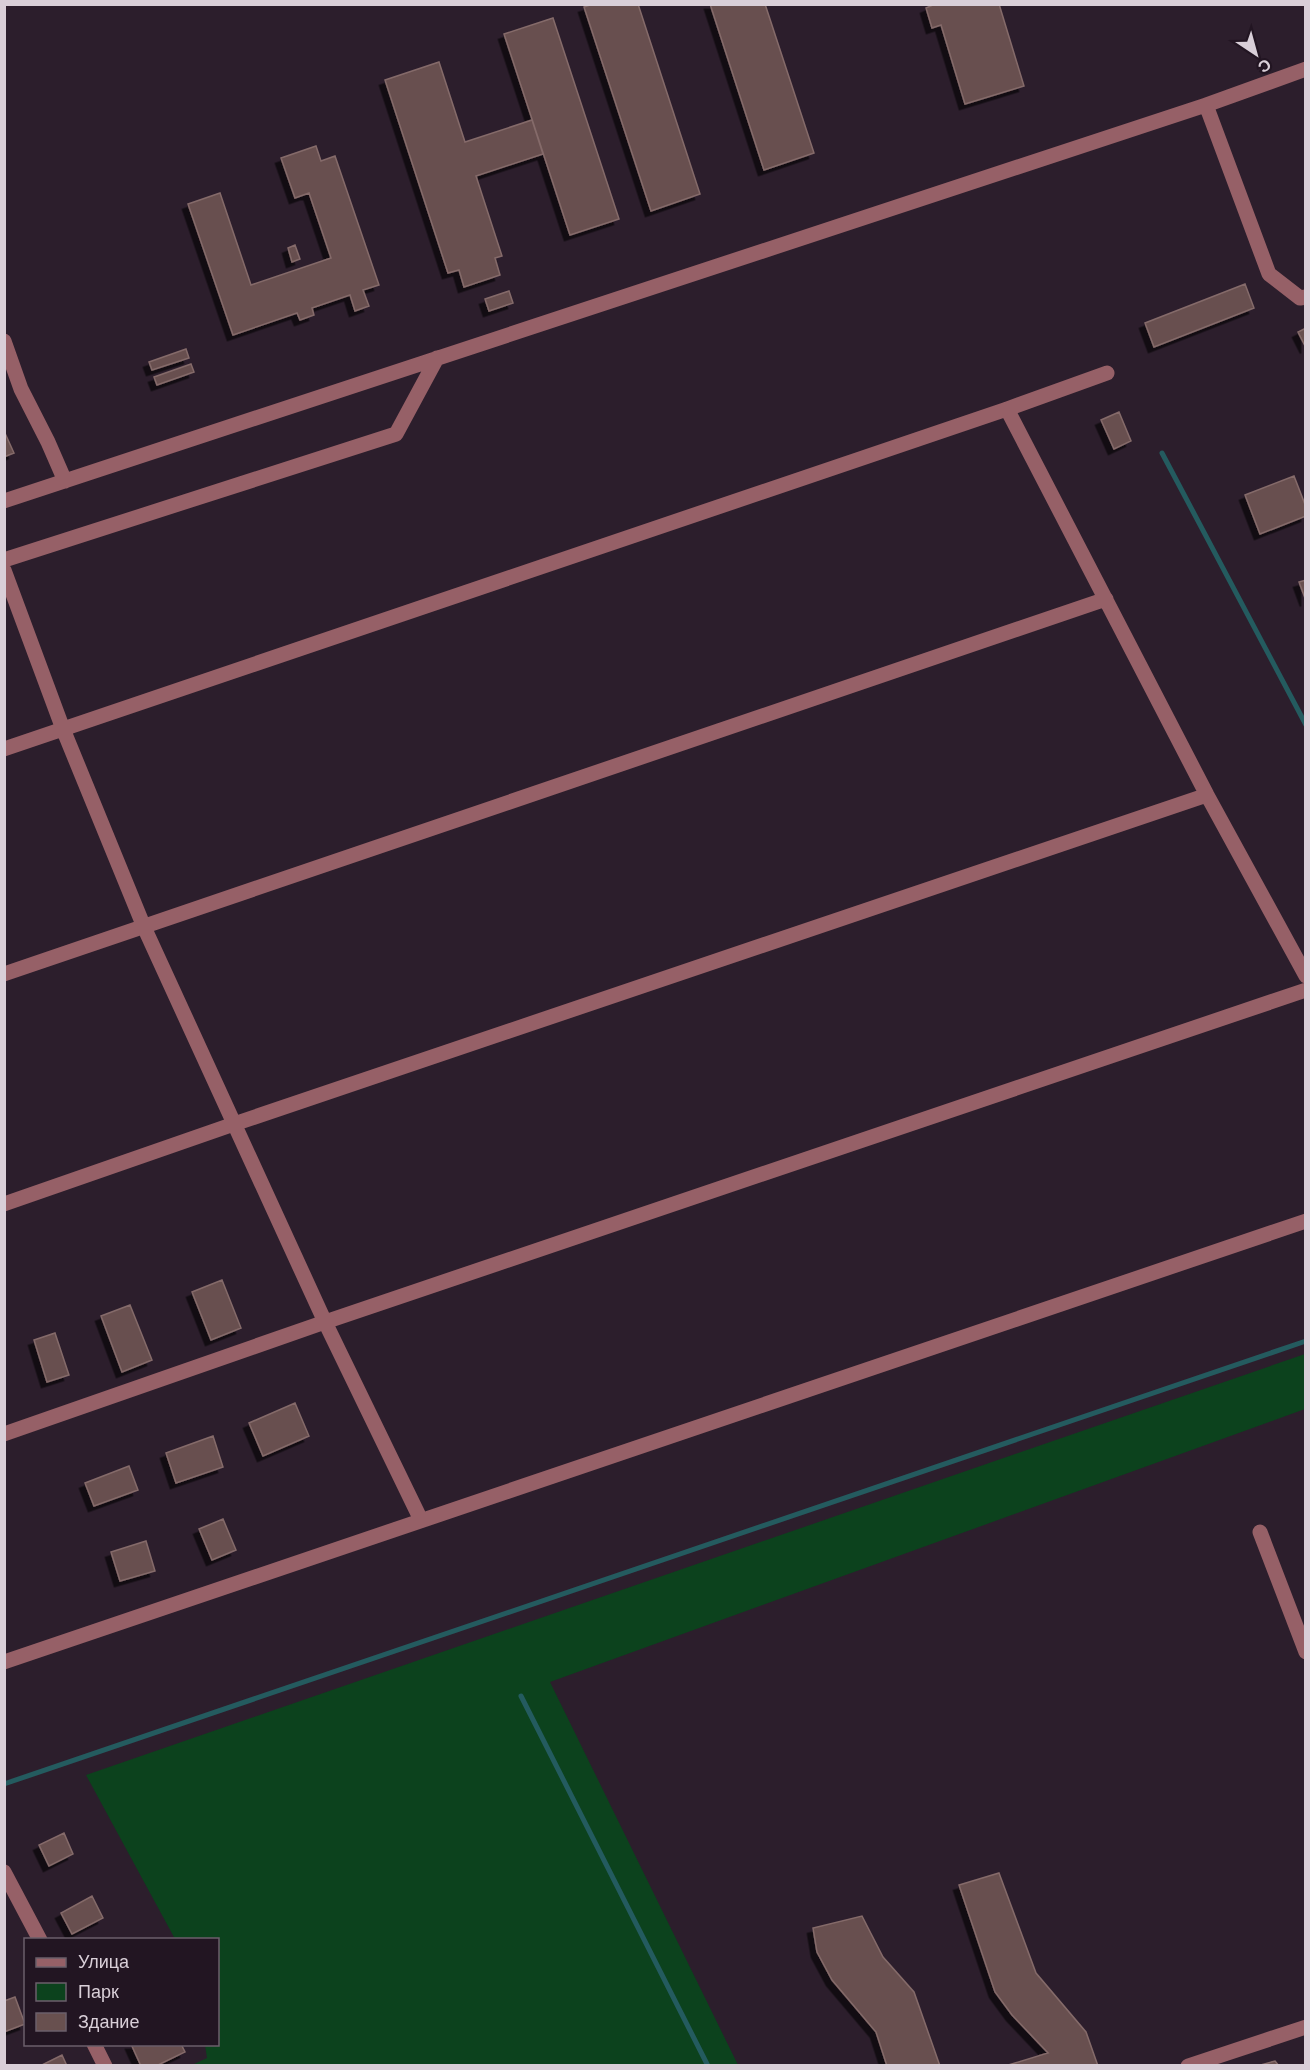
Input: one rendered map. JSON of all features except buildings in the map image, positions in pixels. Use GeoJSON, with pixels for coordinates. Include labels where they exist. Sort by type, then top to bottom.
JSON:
{"type":"FeatureCollection","features":[{"type":"Feature","properties":{"kind":"street"},"geometry":{"type":"LineString","coordinates":[[4,501],[1206,105],[1305,69]]}},
{"type":"Feature","properties":{"kind":"street"},"geometry":{"type":"LineString","coordinates":[[1206,105],[1269,274],[1300,298],[1305,297]]}},
{"type":"Feature","properties":{"kind":"street"},"geometry":{"type":"LineString","coordinates":[[4,341],[21,389],[48,441],[65,481]]}},
{"type":"Feature","properties":{"kind":"street"},"geometry":{"type":"LineString","coordinates":[[4,560],[396,434],[437,358]]}},
{"type":"Feature","properties":{"kind":"street"},"geometry":{"type":"LineString","coordinates":[[4,749],[1007,409],[1107,373]]}},
{"type":"Feature","properties":{"kind":"street"},"geometry":{"type":"LineString","coordinates":[[1007,409],[1207,795],[1305,976]]}},
{"type":"Feature","properties":{"kind":"street"},"geometry":{"type":"LineString","coordinates":[[4,570],[63,729],[144,927],[325,1322],[421,1520]]}},
{"type":"Feature","properties":{"kind":"street"},"geometry":{"type":"LineString","coordinates":[[4,974],[1106,599]]}},
{"type":"Feature","properties":{"kind":"street"},"geometry":{"type":"LineString","coordinates":[[4,1204],[1207,795]]}},
{"type":"Feature","properties":{"kind":"street"},"geometry":{"type":"LineString","coordinates":[[4,1434],[325,1322],[1305,990]]}},
{"type":"Feature","properties":{"kind":"street"},"geometry":{"type":"LineString","coordinates":[[4,1662],[1305,1221]]}},
{"type":"Feature","properties":{"kind":"street"},"geometry":{"type":"LineString","coordinates":[[1260,1532],[1305,1652]]}},
{"type":"Feature","properties":{"kind":"street"},"geometry":{"type":"LineString","coordinates":[[4,1872],[38,1938]]}},
{"type":"Feature","properties":{"kind":"street"},"geometry":{"type":"LineString","coordinates":[[1188,2066],[1305,2027]]}},
{"type":"Feature","properties":{"kind":"street"},"geometry":{"type":"LineString","coordinates":[[95,2046],[105,2066]]}},
{"type":"Feature","properties":{"kind":"green space"},"geometry":{"type":"Polygon","coordinates":[[[1305,1354],[1305,1409],[550,1682],[738,2065],[192,2065],[207,2058],[205,2046],[219,2046],[219,1938],[174,1938],[86,1775],[1305,1354]]]}},
{"type":"Feature","properties":{"kind":"waterway"},"geometry":{"type":"LineString","coordinates":[[1162,453],[1306,725]]}},
{"type":"Feature","properties":{"kind":"waterway"},"geometry":{"type":"LineString","coordinates":[[4,1784],[1306,1341]]}},
{"type":"Feature","properties":{"kind":"waterway"},"geometry":{"type":"LineString","coordinates":[[521,1696],[708,2066]]}}]}
